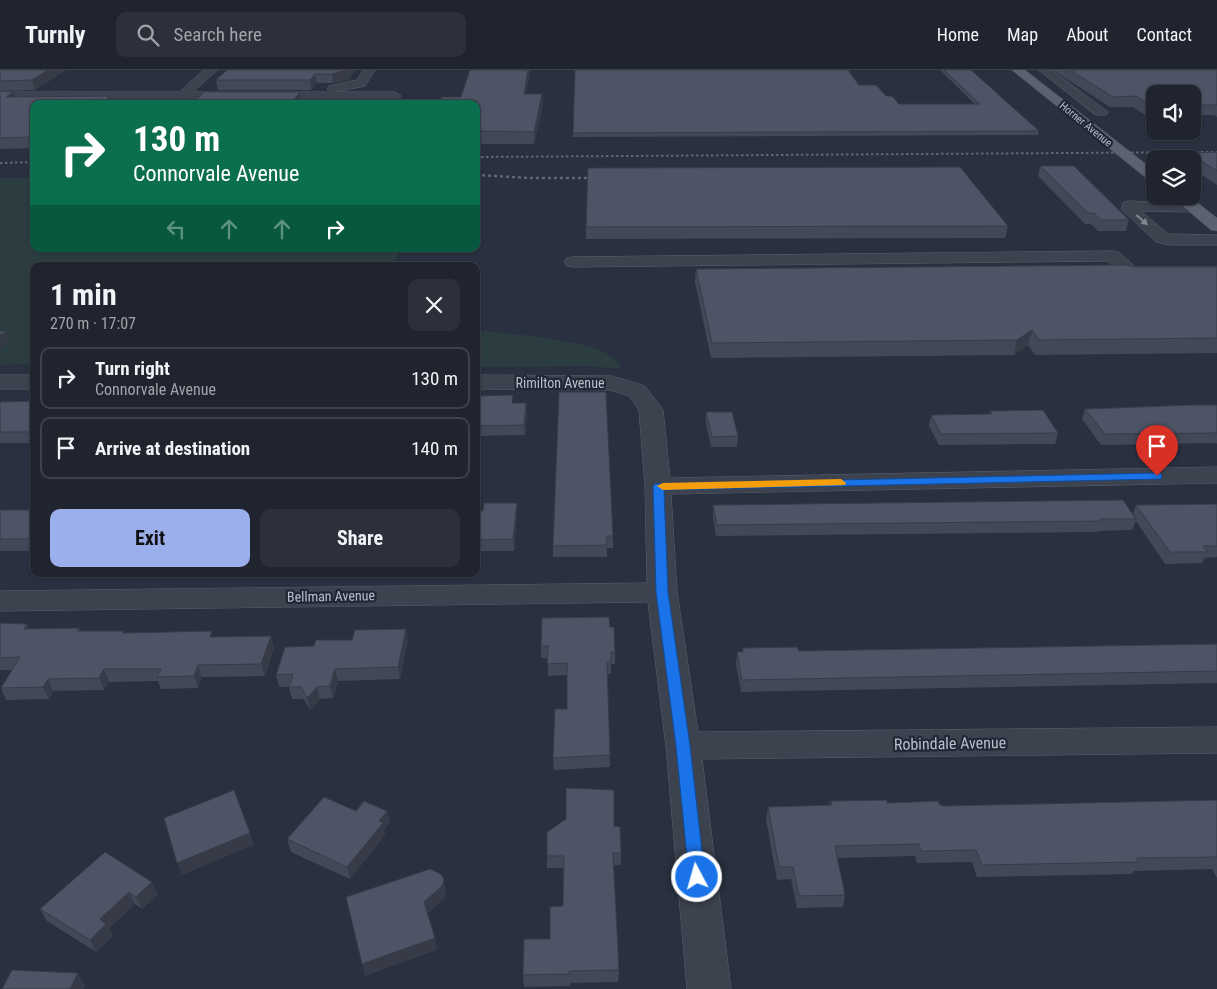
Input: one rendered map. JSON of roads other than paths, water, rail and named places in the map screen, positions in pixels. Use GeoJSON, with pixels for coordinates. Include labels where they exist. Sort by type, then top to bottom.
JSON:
{"type":"FeatureCollection","features":[{"type":"Feature","properties":{"kind":"main road","name":"Horner Avenue"},"geometry":{"type":"LineString","coordinates":[[1018,70],[1146,171]]}},
{"type":"Feature","properties":{"kind":"main road"},"geometry":{"type":"LineString","coordinates":[[1190,205],[1216,224]]}},
{"type":"Feature","properties":{"kind":"street"},"geometry":{"type":"LineString","coordinates":[[186,93],[211,70]]}},
{"type":"Feature","properties":{"kind":"street"},"geometry":{"type":"LineString","coordinates":[[0,96],[334,89],[361,83],[369,70]]}},
{"type":"Feature","properties":{"kind":"street"},"geometry":{"type":"LineString","coordinates":[[1045,70],[1101,112],[1072,112]]}},
{"type":"Feature","properties":{"kind":"street"},"geometry":{"type":"LineString","coordinates":[[1040,87],[1068,87]]}},
{"type":"Feature","properties":{"kind":"street"},"geometry":{"type":"LineString","coordinates":[[186,93],[395,96]]}},
{"type":"Feature","properties":{"kind":"street"},"geometry":{"type":"LineString","coordinates":[[1193,207],[1129,206],[1129,209],[1162,238],[1170,240],[1217,240]]}},
{"type":"Feature","properties":{"kind":"street"},"geometry":{"type":"LineString","coordinates":[[572,262],[1217,255]]}},
{"type":"Feature","properties":{"kind":"street"},"geometry":{"type":"LineString","coordinates":[[1113,256],[1130,273],[1217,273]]}},
{"type":"Feature","properties":{"kind":"street"},"geometry":{"type":"LineString","coordinates":[[0,382],[30,382]]}},
{"type":"Feature","properties":{"kind":"street","name":"Rimilton Avenue"},"geometry":{"type":"LineString","coordinates":[[480,382],[612,383],[637,391],[651,410],[658,486],[662,592],[683,746],[709,989]]}},
{"type":"Feature","properties":{"kind":"street"},"geometry":{"type":"LineString","coordinates":[[658,486],[1217,475]]}},
{"type":"Feature","properties":{"kind":"street","name":"Bellman Avenue"},"geometry":{"type":"LineString","coordinates":[[0,600],[662,592]]}},
{"type":"Feature","properties":{"kind":"street","name":"Robindale Avenue"},"geometry":{"type":"LineString","coordinates":[[683,746],[1217,740]]}},
{"type":"Feature","properties":{"kind":"railway"},"geometry":{"type":"LineString","coordinates":[[480,157],[1217,152]]}},
{"type":"Feature","properties":{"kind":"railway"},"geometry":{"type":"LineString","coordinates":[[0,163],[30,162]]}},
{"type":"Feature","properties":{"kind":"railway"},"geometry":{"type":"LineString","coordinates":[[480,175],[530,178],[602,178]]}}]}
